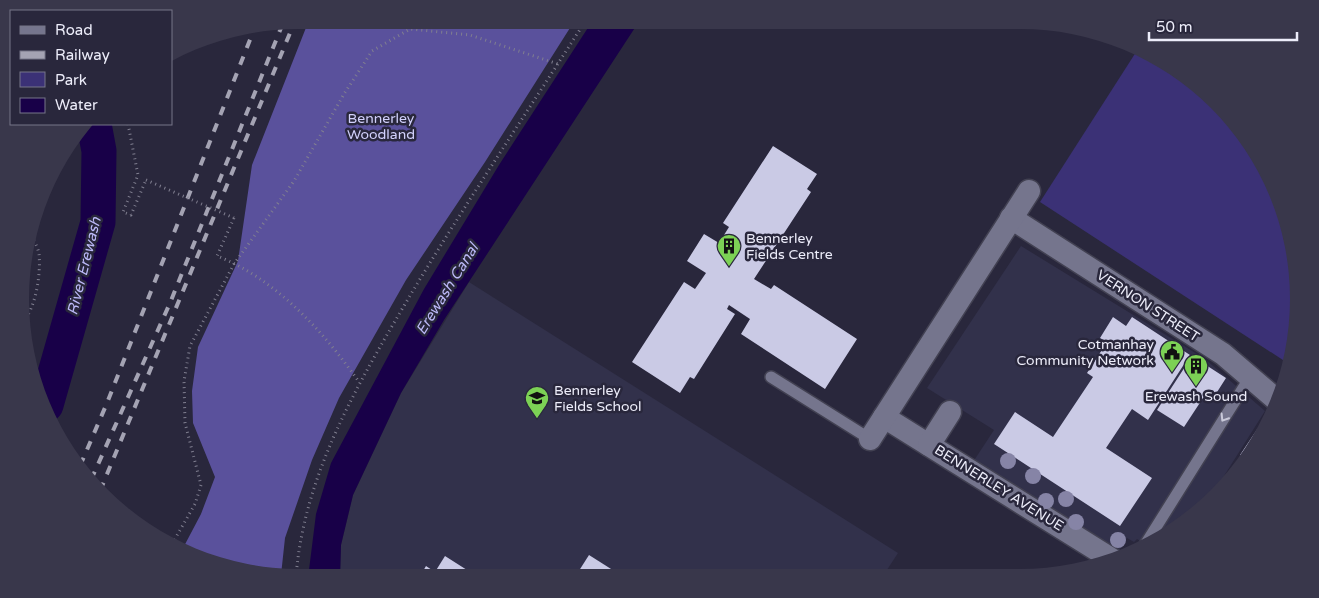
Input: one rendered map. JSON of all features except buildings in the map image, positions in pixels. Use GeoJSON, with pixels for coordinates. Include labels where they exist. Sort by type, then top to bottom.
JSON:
{"type":"FeatureCollection","features":[{"type":"Feature","properties":{"kind":"street"},"geometry":{"type":"LineString","coordinates":[[870,439],[1029,191]]}},
{"type":"Feature","properties":{"kind":"street","name":"VERNON STREET"},"geometry":{"type":"LineString","coordinates":[[1011,218],[1223,354],[1272,397]]}},
{"type":"Feature","properties":{"kind":"street"},"geometry":{"type":"LineString","coordinates":[[929,445],[950,412]]}},
{"type":"Feature","properties":{"kind":"street","name":"BENNERLEY AVENUE"},"geometry":{"type":"LineString","coordinates":[[884,417],[1106,555]]}},
{"type":"Feature","properties":{"kind":"lane"},"geometry":{"type":"LineString","coordinates":[[771,377],[870,439]]}},
{"type":"Feature","properties":{"kind":"lane"},"geometry":{"type":"LineString","coordinates":[[1151,535],[1250,377]]}},
{"type":"Feature","properties":{"kind":"path"},"geometry":{"type":"LineString","coordinates":[[175,539],[195,504],[200,485],[185,423],[184,381],[190,346],[234,264],[294,181],[344,94],[372,51],[410,29],[470,35],[558,64]]}},
{"type":"Feature","properties":{"kind":"path"},"geometry":{"type":"LineString","coordinates":[[296,569],[298,543],[309,498],[359,382],[492,164],[580,29]]}},
{"type":"Feature","properties":{"kind":"path"},"geometry":{"type":"LineString","coordinates":[[128,125],[138,174],[123,212],[131,215],[146,180],[234,218],[217,256],[272,285],[334,348],[359,382]]}},
{"type":"Feature","properties":{"kind":"path"},"geometry":{"type":"LineString","coordinates":[[29,312],[38,282],[39,253],[35,243]]}},
{"type":"Feature","properties":{"kind":"shaded area"},"geometry":{"type":"Polygon","coordinates":[[[1021,246],[1205,359],[1265,411],[1224,476],[1211,490],[1170,524],[1140,541],[1137,539],[1134,542],[1127,538],[1117,551],[973,462],[994,430],[927,388],[1021,246]]]}},
{"type":"Feature","properties":{"kind":"shaded area","name":"Bennerley Fields School"},"geometry":{"type":"Polygon","coordinates":[[[469,282],[898,553],[888,569],[340,569],[341,545],[353,495],[401,393],[469,282]]]}},
{"type":"Feature","properties":{"kind":"green space","name":"Bennerley Woodland"},"geometry":{"type":"Polygon","coordinates":[[[305,29],[569,29],[485,162],[406,280],[339,398],[312,460],[285,538],[282,569],[229,560],[185,544],[201,514],[215,477],[193,423],[192,391],[198,347],[238,261],[252,165],[305,29]]]}},
{"type":"Feature","properties":{"kind":"green space"},"geometry":{"type":"Polygon","coordinates":[[[1135,54],[1170,74],[1211,108],[1234,134],[1254,164],[1270,196],[1285,246],[1290,281],[1290,317],[1283,360],[1040,202],[1135,54]]]}},
{"type":"Feature","properties":{"kind":"water","name":"Erewash Canal"},"geometry":{"type":"Polygon","coordinates":[[[587,29],[634,29],[444,320],[401,393],[353,495],[341,545],[340,569],[309,569],[316,514],[331,463],[424,289],[499,165],[587,29]]]}},
{"type":"Feature","properties":{"kind":"waterway","name":"River Erewash"},"geometry":{"type":"LineString","coordinates":[[48,399],[98,222],[99,151],[94,125]]}},
{"type":"Feature","properties":{"kind":"railway"},"geometry":{"type":"LineString","coordinates":[[94,474],[170,303],[281,29]]}},
{"type":"Feature","properties":{"kind":"railway"},"geometry":{"type":"LineString","coordinates":[[103,484],[292,29]]}},
{"type":"Feature","properties":{"kind":"railway"},"geometry":{"type":"LineString","coordinates":[[82,460],[107,403],[253,33]]}},
{"type":"Feature","properties":{"kind":"place","name":"Bennerley Fields Centre"},"geometry":{"type":"Point","coordinates":[729,267]}},
{"type":"Feature","properties":{"kind":"place","name":"Cotmanhay Community Network"},"geometry":{"type":"Point","coordinates":[1172,373]}},
{"type":"Feature","properties":{"kind":"place","name":"Erewash Sound"},"geometry":{"type":"Point","coordinates":[1196,387]}},
{"type":"Feature","properties":{"kind":"place","name":"Bennerley Fields School"},"geometry":{"type":"Point","coordinates":[537,419]}}]}
